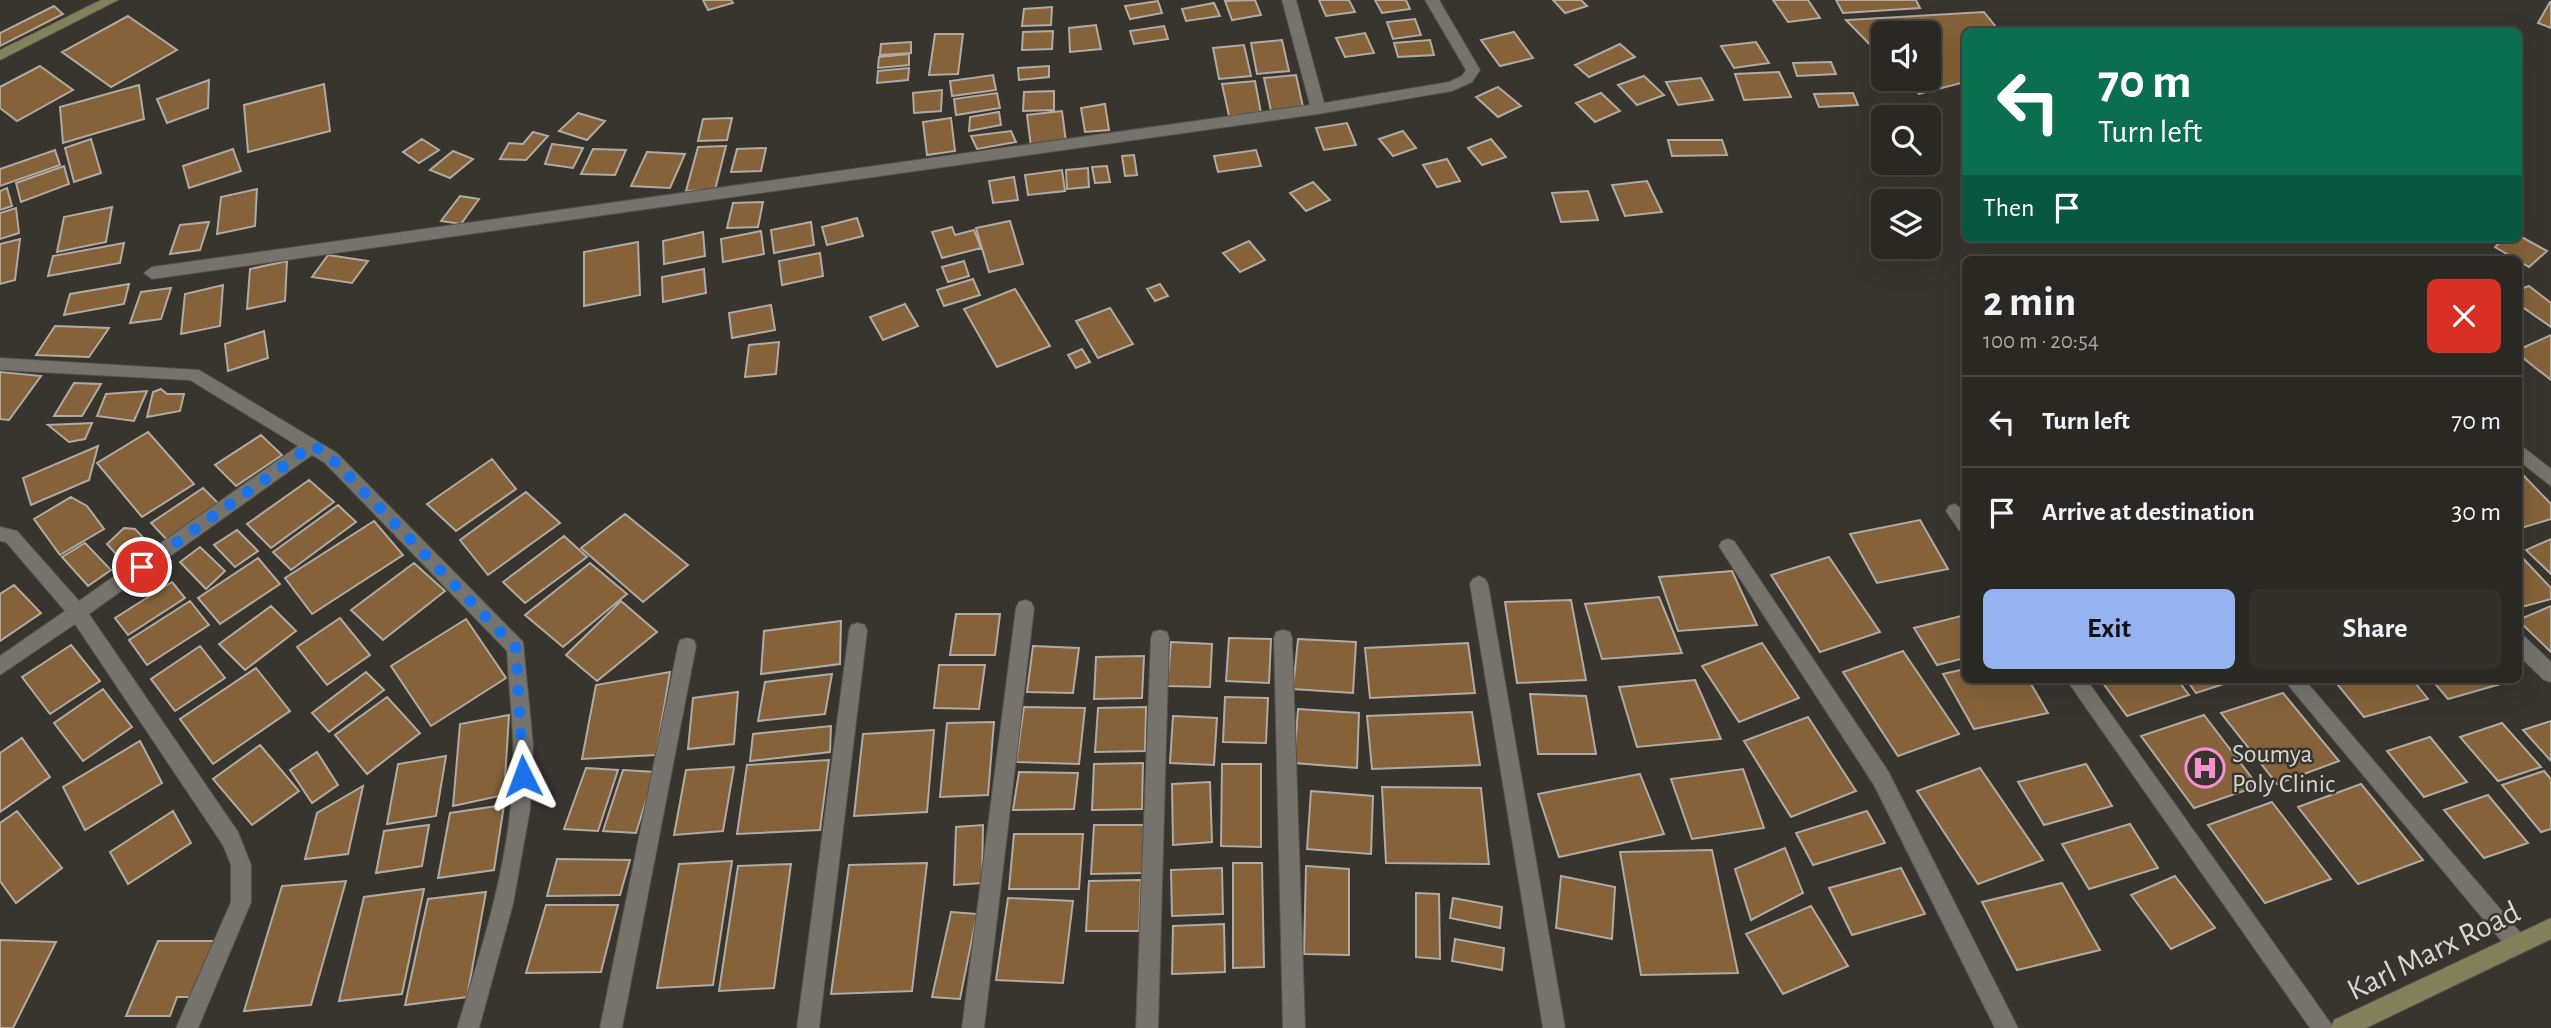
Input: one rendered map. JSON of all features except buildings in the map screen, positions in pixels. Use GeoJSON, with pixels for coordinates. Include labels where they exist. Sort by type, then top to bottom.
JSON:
{"type":"FeatureCollection","features":[{"type":"Feature","properties":{"kind":"main road"},"geometry":{"type":"LineString","coordinates":[[0,56],[111,0]]}},
{"type":"Feature","properties":{"kind":"main road","name":"Karl Marx Road"},"geometry":{"type":"LineString","coordinates":[[2342,1028],[2551,928]]}},
{"type":"Feature","properties":{"kind":"street"},"geometry":{"type":"LineString","coordinates":[[1289,0],[1318,109]]}},
{"type":"Feature","properties":{"kind":"street"},"geometry":{"type":"LineString","coordinates":[[152,273],[1318,109],[1452,86],[1467,79],[1473,70],[1432,0]]}},
{"type":"Feature","properties":{"kind":"street"},"geometry":{"type":"LineString","coordinates":[[0,363],[193,374],[331,458],[516,648],[523,776],[511,863],[487,966],[468,1028]]}},
{"type":"Feature","properties":{"kind":"street"},"geometry":{"type":"LineString","coordinates":[[0,667],[313,445]]}},
{"type":"Feature","properties":{"kind":"street"},"geometry":{"type":"LineString","coordinates":[[2522,454],[2551,479]]}},
{"type":"Feature","properties":{"kind":"street"},"geometry":{"type":"LineString","coordinates":[[0,534],[11,536],[77,612],[231,839],[241,865],[241,902],[187,1028]]}},
{"type":"Feature","properties":{"kind":"street"},"geometry":{"type":"LineString","coordinates":[[1728,546],[1881,778],[2007,1028]]}},
{"type":"Feature","properties":{"kind":"street"},"geometry":{"type":"LineString","coordinates":[[1479,584],[1554,1028]]}},
{"type":"Feature","properties":{"kind":"street"},"geometry":{"type":"LineString","coordinates":[[973,1028],[1025,608]]}},
{"type":"Feature","properties":{"kind":"street"},"geometry":{"type":"LineString","coordinates":[[808,1028],[858,631]]}},
{"type":"Feature","properties":{"kind":"street"},"geometry":{"type":"LineString","coordinates":[[1147,1028],[1160,638]]}},
{"type":"Feature","properties":{"kind":"street"},"geometry":{"type":"LineString","coordinates":[[1283,638],[1294,1028]]}},
{"type":"Feature","properties":{"kind":"street"},"geometry":{"type":"LineString","coordinates":[[611,1028],[687,646]]}},
{"type":"Feature","properties":{"kind":"street"},"geometry":{"type":"LineString","coordinates":[[2522,647],[2551,674]]}},
{"type":"Feature","properties":{"kind":"street"},"geometry":{"type":"LineString","coordinates":[[2078,683],[2323,1028]]}},
{"type":"Feature","properties":{"kind":"street"},"geometry":{"type":"LineString","coordinates":[[2295,683],[2517,944]]}},
{"type":"Feature","properties":{"kind":"place","name":"Soumya Poly Clinic"},"geometry":{"type":"Point","coordinates":[2205,768]}},
{"type":"Feature","properties":{"kind":"route"},"geometry":{"type":"LineString","coordinates":[[142,567],[313,445],[331,458],[516,648],[523,776]]}}]}
